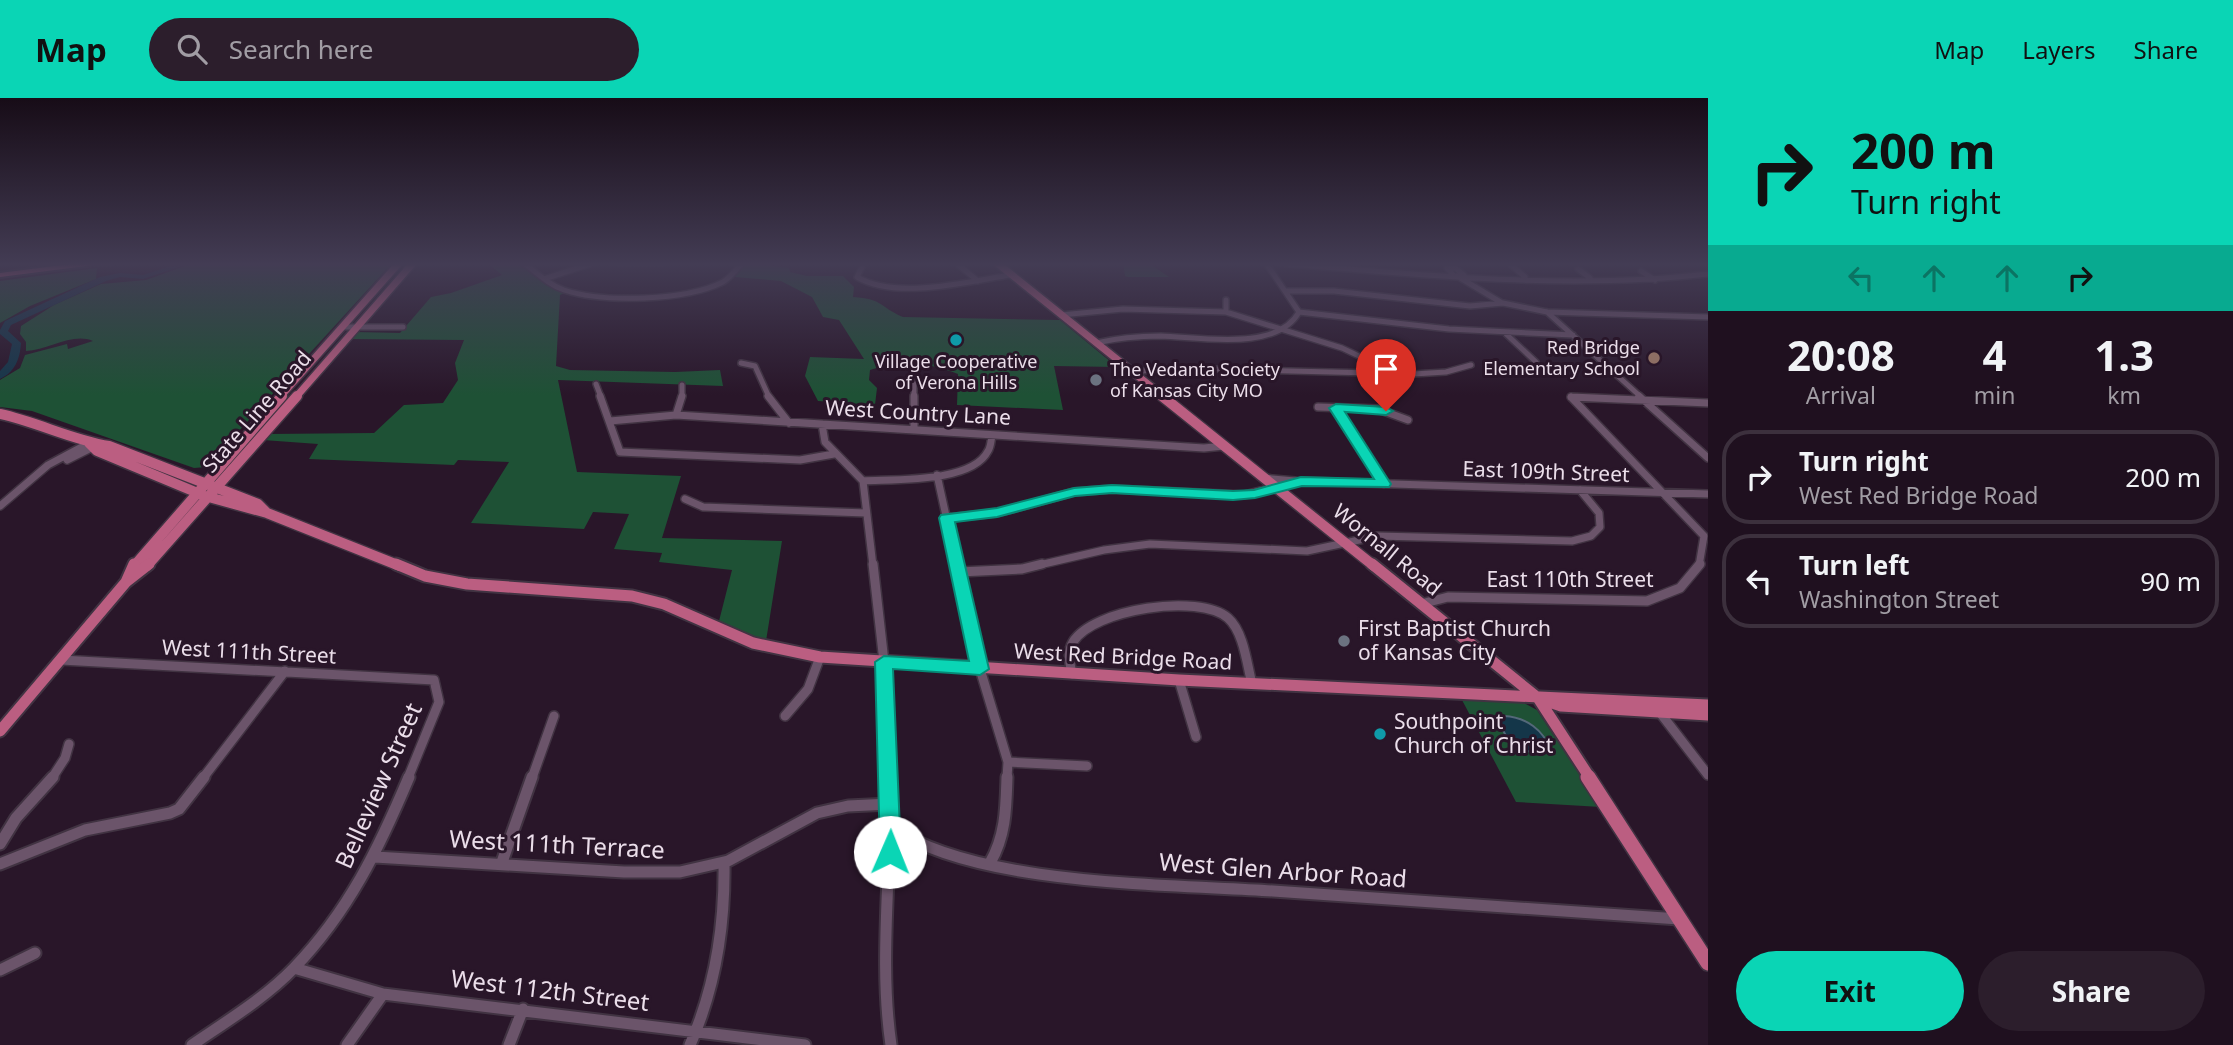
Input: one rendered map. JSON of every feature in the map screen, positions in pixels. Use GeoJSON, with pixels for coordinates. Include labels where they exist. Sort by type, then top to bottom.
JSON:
{"type":"FeatureCollection","features":[{"type":"Feature","properties":{"kind":"main road","name":"State Line Road"},"geometry":{"type":"LineString","coordinates":[[127,582],[136,561],[359,307]]}},
{"type":"Feature","properties":{"kind":"main road","name":"State Line Road"},"geometry":{"type":"LineString","coordinates":[[0,731],[127,582],[152,562],[197,512],[374,307]]}},
{"type":"Feature","properties":{"kind":"main road","name":"Wornall Road"},"geometry":{"type":"LineString","coordinates":[[1051,307],[1538,698],[1708,963]]}},
{"type":"Feature","properties":{"kind":"main road"},"geometry":{"type":"LineString","coordinates":[[0,414],[33,421],[93,444]]}},
{"type":"Feature","properties":{"kind":"main road","name":"West Red Bridge Road"},"geometry":{"type":"LineString","coordinates":[[93,444],[180,471],[258,504],[267,513]]}},
{"type":"Feature","properties":{"kind":"main road","name":"West Red Bridge Road"},"geometry":{"type":"LineString","coordinates":[[93,444],[197,491],[249,511],[267,513],[425,576],[467,584],[632,596],[664,604],[753,643],[820,657],[980,669],[1538,698]]}},
{"type":"Feature","properties":{"kind":"main road"},"geometry":{"type":"LineString","coordinates":[[180,471],[202,472],[224,460]]}},
{"type":"Feature","properties":{"kind":"main road"},"geometry":{"type":"LineString","coordinates":[[197,512],[211,505],[230,504]]}},
{"type":"Feature","properties":{"kind":"main road"},"geometry":{"type":"LineString","coordinates":[[1538,698],[1561,706],[1708,705]]}},
{"type":"Feature","properties":{"kind":"main road"},"geometry":{"type":"LineString","coordinates":[[1656,707],[1708,715]]}},
{"type":"Feature","properties":{"kind":"street"},"geometry":{"type":"LineString","coordinates":[[1226,307],[1226,312]]}},
{"type":"Feature","properties":{"kind":"street"},"geometry":{"type":"LineString","coordinates":[[1096,344],[1140,337],[1258,337],[1288,329],[1297,320],[1299,312],[1296,307]]}},
{"type":"Feature","properties":{"kind":"street"},"geometry":{"type":"LineString","coordinates":[[1524,307],[1547,312],[1708,317]]}},
{"type":"Feature","properties":{"kind":"street"},"geometry":{"type":"LineString","coordinates":[[1061,315],[1130,309],[1226,312],[1288,329],[1353,353],[1368,362],[1375,373]]}},
{"type":"Feature","properties":{"kind":"street"},"geometry":{"type":"LineString","coordinates":[[1299,312],[1504,332],[1573,335]]}},
{"type":"Feature","properties":{"kind":"street"},"geometry":{"type":"LineString","coordinates":[[1547,312],[1708,458]]}},
{"type":"Feature","properties":{"kind":"street"},"geometry":{"type":"LineString","coordinates":[[342,327],[403,327]]}},
{"type":"Feature","properties":{"kind":"street"},"geometry":{"type":"LineString","coordinates":[[1504,332],[1536,362]]}},
{"type":"Feature","properties":{"kind":"street"},"geometry":{"type":"LineString","coordinates":[[741,363],[755,366],[771,403],[789,423]]}},
{"type":"Feature","properties":{"kind":"street"},"geometry":{"type":"LineString","coordinates":[[1131,372],[1172,368],[1436,373],[1471,365]]}},
{"type":"Feature","properties":{"kind":"street"},"geometry":{"type":"LineString","coordinates":[[914,381],[914,430]]}},
{"type":"Feature","properties":{"kind":"street"},"geometry":{"type":"LineString","coordinates":[[596,384],[620,452],[634,455],[800,460],[834,454]]}},
{"type":"Feature","properties":{"kind":"street"},"geometry":{"type":"LineString","coordinates":[[676,415],[682,400],[682,385]]}},
{"type":"Feature","properties":{"kind":"street"},"geometry":{"type":"LineString","coordinates":[[1666,493],[1571,397],[1708,403]]}},
{"type":"Feature","properties":{"kind":"street"},"geometry":{"type":"LineString","coordinates":[[1318,407],[1378,409],[1408,420]]}},
{"type":"Feature","properties":{"kind":"street"},"geometry":{"type":"LineString","coordinates":[[1336,408],[1384,484]]}},
{"type":"Feature","properties":{"kind":"street","name":"West Country Lane"},"geometry":{"type":"LineString","coordinates":[[610,421],[676,415],[1204,448],[1224,446]]}},
{"type":"Feature","properties":{"kind":"street"},"geometry":{"type":"LineString","coordinates":[[822,424],[822,440],[834,454],[854,467],[863,481],[884,662],[891,827],[884,997],[891,1045]]}},
{"type":"Feature","properties":{"kind":"street"},"geometry":{"type":"LineString","coordinates":[[863,481],[964,470],[980,463],[991,450],[992,435]]}},
{"type":"Feature","properties":{"kind":"street"},"geometry":{"type":"LineString","coordinates":[[0,506],[45,469],[93,444]]}},
{"type":"Feature","properties":{"kind":"street"},"geometry":{"type":"LineString","coordinates":[[937,475],[980,669],[1008,762],[1006,818],[1001,844],[990,863]]}},
{"type":"Feature","properties":{"kind":"street"},"geometry":{"type":"LineString","coordinates":[[1264,478],[1301,481]]}},
{"type":"Feature","properties":{"kind":"street"},"geometry":{"type":"LineString","coordinates":[[946,518],[997,513],[1074,492],[1112,489],[1233,495],[1301,481]]}},
{"type":"Feature","properties":{"kind":"street","name":"East 109th Street"},"geometry":{"type":"LineString","coordinates":[[1301,481],[1708,494]]}},
{"type":"Feature","properties":{"kind":"street"},"geometry":{"type":"LineString","coordinates":[[958,572],[1022,569],[1104,550],[1150,544],[1307,551],[1360,538],[1583,539],[1598,532],[1601,521],[1599,513],[1580,490]]}},
{"type":"Feature","properties":{"kind":"street","name":"East 110th Street"},"geometry":{"type":"LineString","coordinates":[[1421,604],[1448,597],[1632,602],[1672,594],[1694,579],[1706,556],[1707,546],[1696,526],[1666,493]]}},
{"type":"Feature","properties":{"kind":"street"},"geometry":{"type":"LineString","coordinates":[[685,499],[703,507],[866,513]]}},
{"type":"Feature","properties":{"kind":"street"},"geometry":{"type":"LineString","coordinates":[[1072,674],[1069,658],[1072,643],[1087,628],[1110,616],[1199,606],[1222,614],[1234,627],[1252,684]]}},
{"type":"Feature","properties":{"kind":"street"},"geometry":{"type":"LineString","coordinates":[[785,716],[808,689],[820,657]]}},
{"type":"Feature","properties":{"kind":"street","name":"West 111th Street"},"geometry":{"type":"LineString","coordinates":[[61,660],[435,680]]}},
{"type":"Feature","properties":{"kind":"street"},"geometry":{"type":"LineString","coordinates":[[0,862],[81,832],[165,815],[179,809],[285,671]]}},
{"type":"Feature","properties":{"kind":"street","name":"Belleview Street"},"geometry":{"type":"LineString","coordinates":[[192,1045],[243,1010],[294,968],[352,896],[375,857],[439,702],[435,680]]}},
{"type":"Feature","properties":{"kind":"street"},"geometry":{"type":"LineString","coordinates":[[1179,680],[1196,737]]}},
{"type":"Feature","properties":{"kind":"street"},"geometry":{"type":"LineString","coordinates":[[1656,707],[1708,775]]}},
{"type":"Feature","properties":{"kind":"street"},"geometry":{"type":"LineString","coordinates":[[502,862],[554,716]]}},
{"type":"Feature","properties":{"kind":"street"},"geometry":{"type":"LineString","coordinates":[[0,844],[12,822],[65,760],[69,744]]}},
{"type":"Feature","properties":{"kind":"street"},"geometry":{"type":"LineString","coordinates":[[1008,762],[1087,766]]}},
{"type":"Feature","properties":{"kind":"street","name":"West 111th Terrace"},"geometry":{"type":"LineString","coordinates":[[375,857],[502,862],[635,873],[678,872],[724,863],[752,851],[809,816],[831,808],[890,804]]}},
{"type":"Feature","properties":{"kind":"street","name":"West Glen Arbor Road"},"geometry":{"type":"LineString","coordinates":[[891,827],[901,836],[929,848],[1006,868],[1101,880],[1681,919]]}},
{"type":"Feature","properties":{"kind":"street"},"geometry":{"type":"LineString","coordinates":[[690,1045],[713,982],[722,939],[724,863]]}},
{"type":"Feature","properties":{"kind":"street"},"geometry":{"type":"LineString","coordinates":[[0,970],[35,953]]}},
{"type":"Feature","properties":{"kind":"street","name":"West 112th Street"},"geometry":{"type":"LineString","coordinates":[[294,968],[337,983],[383,994],[805,1045]]}},
{"type":"Feature","properties":{"kind":"street"},"geometry":{"type":"LineString","coordinates":[[347,1045],[383,994]]}},
{"type":"Feature","properties":{"kind":"street"},"geometry":{"type":"LineString","coordinates":[[509,1045],[523,1009]]}},
{"type":"Feature","properties":{"kind":"green space"},"geometry":{"type":"Polygon","coordinates":[[[0,307],[28,307],[0,323],[0,307]]]}},
{"type":"Feature","properties":{"kind":"green space"},"geometry":{"type":"Polygon","coordinates":[[[51,307],[352,307],[206,467],[194,468],[32,411],[0,407],[0,380],[20,368],[25,355],[67,344],[68,349],[93,341],[69,340],[26,351],[26,342],[20,334],[21,326],[51,307]]]}},
{"type":"Feature","properties":{"kind":"green space"},"geometry":{"type":"Polygon","coordinates":[[[422,307],[559,307],[556,366],[570,370],[720,370],[723,386],[558,380],[577,472],[681,476],[662,538],[782,541],[766,641],[718,625],[732,570],[659,562],[662,553],[614,549],[629,514],[593,512],[584,529],[471,523],[509,462],[458,460],[454,465],[309,459],[318,444],[263,440],[268,434],[374,433],[404,405],[443,403],[458,380],[455,363],[464,340],[349,339],[355,332],[400,333],[422,307]]]}},
{"type":"Feature","properties":{"kind":"green space"},"geometry":{"type":"Polygon","coordinates":[[[818,307],[885,307],[903,317],[1060,320],[1117,367],[1054,366],[1063,410],[957,405],[958,374],[914,364],[870,370],[869,380],[877,388],[875,405],[818,401],[805,376],[810,357],[864,359],[839,320],[823,317],[818,307]]]}},
{"type":"Feature","properties":{"kind":"green space"},"geometry":{"type":"Polygon","coordinates":[[[1462,700],[1524,703],[1537,710],[1601,807],[1516,802],[1462,700]]]}},
{"type":"Feature","properties":{"kind":"water"},"geometry":{"type":"Polygon","coordinates":[[[1504,716],[1520,719],[1533,726],[1544,737],[1551,751],[1540,755],[1512,746],[1497,720],[1504,716]]]}},
{"type":"Feature","properties":{"kind":"waterway"},"geometry":{"type":"LineString","coordinates":[[0,376],[11,365],[17,349],[17,343],[3,332],[8,323],[42,307]]}},
{"type":"Feature","properties":{"kind":"place","name":"Village Cooperative of Verona Hills"},"geometry":{"type":"Point","coordinates":[956,340]}},
{"type":"Feature","properties":{"kind":"place","name":"Red Bridge Elementary School"},"geometry":{"type":"Point","coordinates":[1654,358]}},
{"type":"Feature","properties":{"kind":"place","name":"The Vedanta Society of Kansas City MO"},"geometry":{"type":"Point","coordinates":[1096,380]}},
{"type":"Feature","properties":{"kind":"place","name":"First Baptist Church of Kansas City"},"geometry":{"type":"Point","coordinates":[1344,641]}},
{"type":"Feature","properties":{"kind":"place","name":"Southpoint Church of Christ"},"geometry":{"type":"Point","coordinates":[1380,734]}},
{"type":"Feature","properties":{"kind":"route"},"geometry":{"type":"LineString","coordinates":[[890,852],[884,662],[980,669],[946,518],[997,513],[1074,492],[1112,489],[1233,495],[1255,494],[1301,481],[1384,484],[1336,408],[1386,411]]}}]}
